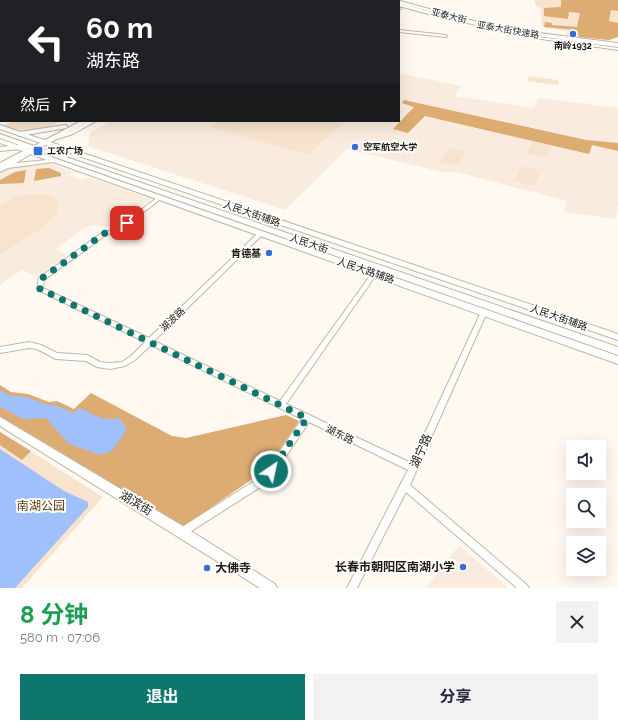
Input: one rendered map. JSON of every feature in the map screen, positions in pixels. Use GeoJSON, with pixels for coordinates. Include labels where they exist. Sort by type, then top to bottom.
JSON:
{"type":"FeatureCollection","features":[{"type":"Feature","properties":{"kind":"highway"},"geometry":{"type":"LineString","coordinates":[[379,0],[385,0]]}},
{"type":"Feature","properties":{"kind":"highway","name":"亚泰大街快速路"},"geometry":{"type":"LineString","coordinates":[[400,6],[513,33],[618,46]]}},
{"type":"Feature","properties":{"kind":"highway"},"geometry":{"type":"LineString","coordinates":[[416,10],[477,23]]}},
{"type":"Feature","properties":{"kind":"highway"},"geometry":{"type":"LineString","coordinates":[[416,10],[470,26]]}},
{"type":"Feature","properties":{"kind":"highway"},"geometry":{"type":"LineString","coordinates":[[553,36],[618,46]]}},
{"type":"Feature","properties":{"kind":"highway"},"geometry":{"type":"LineString","coordinates":[[568,42],[618,46]]}},
{"type":"Feature","properties":{"kind":"main road","name":"亚泰大街"},"geometry":{"type":"LineString","coordinates":[[400,6],[477,23],[553,36]]}},
{"type":"Feature","properties":{"kind":"main road","name":"亚泰大街"},"geometry":{"type":"LineString","coordinates":[[400,6],[470,26],[568,42]]}},
{"type":"Feature","properties":{"kind":"main road"},"geometry":{"type":"LineString","coordinates":[[0,163],[74,122]]}},
{"type":"Feature","properties":{"kind":"main road"},"geometry":{"type":"LineString","coordinates":[[57,137],[84,122]]}},
{"type":"Feature","properties":{"kind":"main road"},"geometry":{"type":"LineString","coordinates":[[0,163],[2,159],[0,146],[30,146],[71,133],[91,122]]}},
{"type":"Feature","properties":{"kind":"main road","name":"人民大街辅路"},"geometry":{"type":"LineString","coordinates":[[0,126],[19,134],[30,146],[77,153],[618,337]]}},
{"type":"Feature","properties":{"kind":"main road"},"geometry":{"type":"LineString","coordinates":[[19,134],[57,130],[65,127]]}},
{"type":"Feature","properties":{"kind":"main road","name":"人民大街"},"geometry":{"type":"LineString","coordinates":[[0,132],[30,146],[618,351]]}},
{"type":"Feature","properties":{"kind":"main road"},"geometry":{"type":"LineString","coordinates":[[71,133],[68,138],[69,146],[77,153]]}},
{"type":"Feature","properties":{"kind":"main road","name":"人民大街"},"geometry":{"type":"LineString","coordinates":[[0,146],[30,146],[618,346]]}},
{"type":"Feature","properties":{"kind":"main road"},"geometry":{"type":"LineString","coordinates":[[0,170],[30,146]]}},
{"type":"Feature","properties":{"kind":"main road","name":"人民大路辅路"},"geometry":{"type":"LineString","coordinates":[[30,146],[59,162],[618,360]]}},
{"type":"Feature","properties":{"kind":"main road"},"geometry":{"type":"LineString","coordinates":[[4,166],[47,160],[59,162]]}},
{"type":"Feature","properties":{"kind":"main road","name":"湖滨街"},"geometry":{"type":"LineString","coordinates":[[0,421],[271,588]]}},
{"type":"Feature","properties":{"kind":"street"},"geometry":{"type":"LineString","coordinates":[[400,31],[446,36]]}},
{"type":"Feature","properties":{"kind":"street","name":"湖东路"},"geometry":{"type":"LineString","coordinates":[[160,198],[116,231],[105,233],[41,279],[40,289],[413,468]]}},
{"type":"Feature","properties":{"kind":"street","name":"湖波路"},"geometry":{"type":"LineString","coordinates":[[0,350],[29,345],[39,347],[56,356],[87,358],[99,365],[110,366],[123,364],[133,358],[261,233]]}},
{"type":"Feature","properties":{"kind":"street"},"geometry":{"type":"LineString","coordinates":[[281,405],[374,274]]}},
{"type":"Feature","properties":{"kind":"street","name":"湖宁路"},"geometry":{"type":"LineString","coordinates":[[352,588],[405,486],[484,312]]}},
{"type":"Feature","properties":{"kind":"street"},"geometry":{"type":"LineString","coordinates":[[182,532],[259,483],[271,471],[307,418]]}},
{"type":"Feature","properties":{"kind":"street"},"geometry":{"type":"LineString","coordinates":[[405,486],[524,588]]}},
{"type":"Feature","properties":{"kind":"shaded area"},"geometry":{"type":"Polygon","coordinates":[[[561,0],[618,0],[618,11],[611,10],[609,21],[618,23],[618,37],[609,40],[579,37],[577,30],[544,27],[545,22],[552,23],[552,25],[577,27],[580,13],[569,12],[568,19],[544,16],[544,8],[561,7],[561,0]]]}},
{"type":"Feature","properties":{"kind":"shaded area","name":"空军航空大学"},"geometry":{"type":"Polygon","coordinates":[[[400,73],[461,86],[454,96],[534,108],[538,98],[618,108],[618,205],[615,219],[564,212],[567,201],[456,172],[446,173],[347,149],[285,210],[88,146],[90,133],[110,122],[400,122],[400,73]]]}},
{"type":"Feature","properties":{"kind":"shaded area"},"geometry":{"type":"Polygon","coordinates":[[[404,100],[586,140],[618,143],[618,151],[592,145],[589,154],[425,116],[408,133],[393,129],[414,107],[402,103],[404,100]]]}},
{"type":"Feature","properties":{"kind":"shaded area"},"geometry":{"type":"Polygon","coordinates":[[[49,163],[74,172],[69,175],[83,180],[88,177],[152,199],[113,226],[104,227],[94,225],[85,228],[56,249],[66,254],[64,258],[38,277],[22,270],[0,285],[0,172],[5,169],[49,163]]]}},
{"type":"Feature","properties":{"kind":"shaded area"},"geometry":{"type":"Polygon","coordinates":[[[49,168],[61,173],[61,176],[34,181],[36,169],[49,168]]]}},
{"type":"Feature","properties":{"kind":"shaded area"},"geometry":{"type":"Polygon","coordinates":[[[26,170],[24,183],[0,184],[0,180],[15,172],[26,170]]]}},
{"type":"Feature","properties":{"kind":"shaded area"},"geometry":{"type":"Polygon","coordinates":[[[0,385],[11,392],[28,394],[49,402],[57,401],[74,409],[91,393],[172,436],[186,438],[286,415],[299,421],[267,469],[177,531],[0,422],[0,385]]]}},
{"type":"Feature","properties":{"kind":"shaded area"},"geometry":{"type":"Polygon","coordinates":[[[0,432],[31,451],[22,460],[0,445],[0,432]]]}},
{"type":"Feature","properties":{"kind":"shaded area","name":"长春市朝阳区南湖小学"},"geometry":{"type":"Polygon","coordinates":[[[459,545],[508,588],[426,588],[459,545]]]}},
{"type":"Feature","properties":{"kind":"green space"},"geometry":{"type":"Polygon","coordinates":[[[534,0],[618,0],[618,37],[609,40],[567,36],[567,31],[542,27],[541,8],[537,7],[534,0]]]}},
{"type":"Feature","properties":{"kind":"green space"},"geometry":{"type":"Polygon","coordinates":[[[528,76],[558,80],[558,85],[527,81],[528,76]]]}},
{"type":"Feature","properties":{"kind":"green space"},"geometry":{"type":"Polygon","coordinates":[[[11,122],[59,122],[54,125],[33,130],[20,130],[5,125],[11,122]]]}},
{"type":"Feature","properties":{"kind":"green space"},"geometry":{"type":"Polygon","coordinates":[[[217,122],[344,122],[308,155],[210,127],[217,122]]]}},
{"type":"Feature","properties":{"kind":"green space"},"geometry":{"type":"Polygon","coordinates":[[[534,140],[552,145],[546,158],[527,153],[534,140]]]}},
{"type":"Feature","properties":{"kind":"green space"},"geometry":{"type":"Polygon","coordinates":[[[449,148],[466,152],[457,166],[439,162],[449,148]]]}},
{"type":"Feature","properties":{"kind":"green space"},"geometry":{"type":"Polygon","coordinates":[[[522,166],[541,171],[534,186],[514,181],[522,166]]]}},
{"type":"Feature","properties":{"kind":"green space"},"geometry":{"type":"Polygon","coordinates":[[[30,194],[47,195],[57,201],[59,205],[57,212],[42,226],[44,227],[0,255],[0,204],[15,197],[30,194]]]}},
{"type":"Feature","properties":{"kind":"green space","name":"南湖公园"},"geometry":{"type":"Polygon","coordinates":[[[0,432],[103,497],[22,588],[0,588],[0,432]]]}},
{"type":"Feature","properties":{"kind":"water"},"geometry":{"type":"Polygon","coordinates":[[[0,390],[8,395],[26,397],[48,405],[55,405],[74,413],[79,408],[102,418],[119,418],[127,429],[112,451],[100,455],[69,444],[47,418],[23,419],[0,407],[0,390]]]}},
{"type":"Feature","properties":{"kind":"water","name":"南湖公园"},"geometry":{"type":"Polygon","coordinates":[[[0,449],[64,491],[88,502],[88,507],[15,588],[0,588],[0,449]]]}},
{"type":"Feature","properties":{"kind":"place","name":"南岭1932"},"geometry":{"type":"Point","coordinates":[573,34]}},
{"type":"Feature","properties":{"kind":"place","name":"空军航空大学"},"geometry":{"type":"Point","coordinates":[355,147]}},
{"type":"Feature","properties":{"kind":"place","name":"工农广场"},"geometry":{"type":"Point","coordinates":[38,151]}},
{"type":"Feature","properties":{"kind":"place","name":"肯德基"},"geometry":{"type":"Point","coordinates":[269,253]}},
{"type":"Feature","properties":{"kind":"place","name":"长春市朝阳区南湖小学"},"geometry":{"type":"Point","coordinates":[463,567]}},
{"type":"Feature","properties":{"kind":"place","name":"大佛寺"},"geometry":{"type":"Point","coordinates":[207,568]}},
{"type":"Feature","properties":{"kind":"route"},"geometry":{"type":"LineString","coordinates":[[127,223],[116,231],[105,233],[41,279],[40,289],[307,418],[271,471]]}}]}
